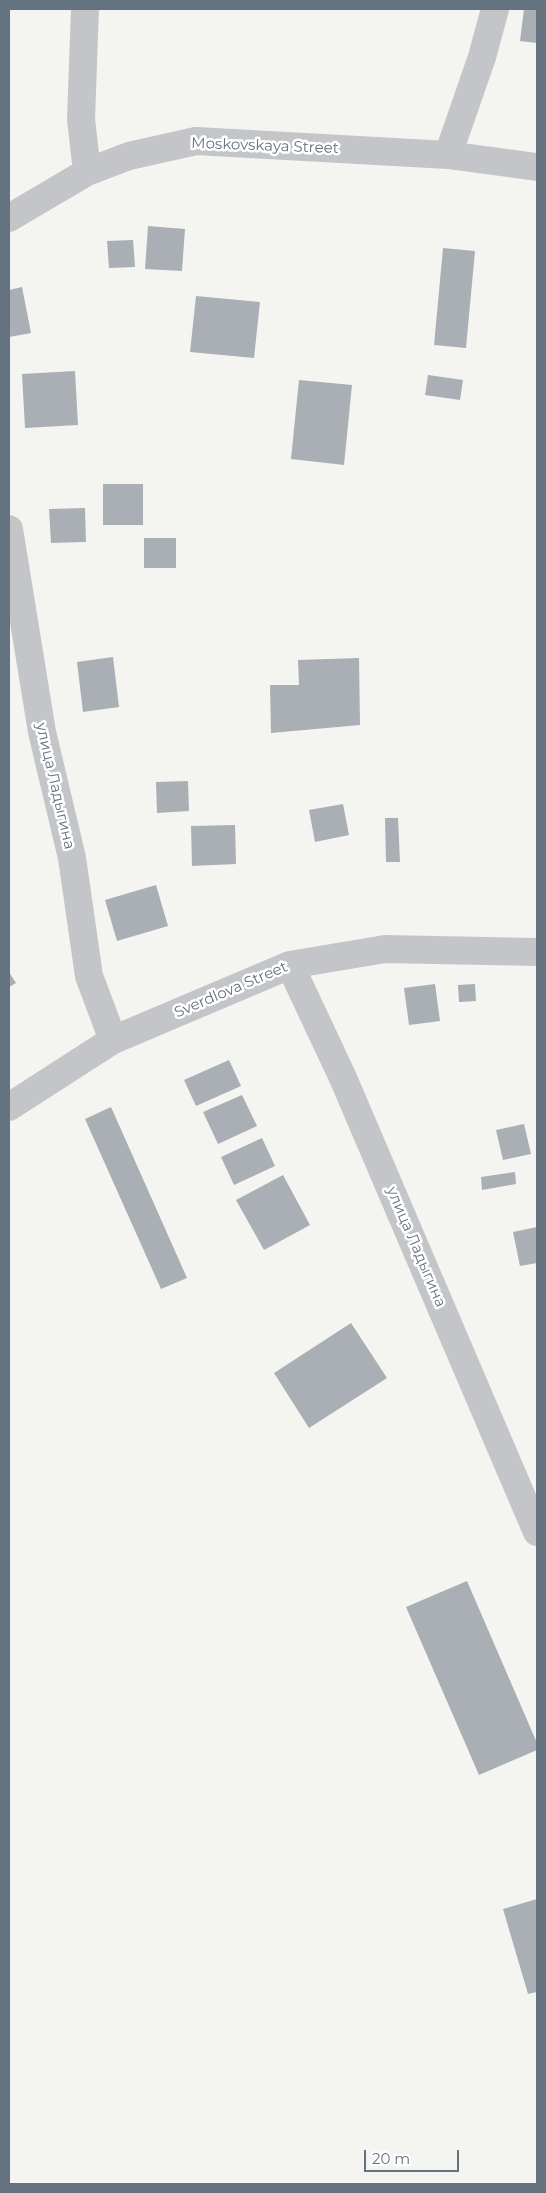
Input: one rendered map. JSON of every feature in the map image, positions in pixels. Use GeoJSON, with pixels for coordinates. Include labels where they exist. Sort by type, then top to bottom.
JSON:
{"type":"FeatureCollection","features":[{"type":"Feature","properties":{"kind":"street"},"geometry":{"type":"LineString","coordinates":[[85,9],[81,119],[87,172]]}},
{"type":"Feature","properties":{"kind":"street"},"geometry":{"type":"LineString","coordinates":[[448,155],[482,57],[494,9]]}},
{"type":"Feature","properties":{"kind":"street","name":"Moskovskaya Street"},"geometry":{"type":"LineString","coordinates":[[9,218],[87,172],[129,156],[196,141],[448,155],[537,167]]}},
{"type":"Feature","properties":{"kind":"street","name":"улица Ладыгина"},"geometry":{"type":"LineString","coordinates":[[9,529],[42,732],[72,858],[89,976],[113,1040]]}},
{"type":"Feature","properties":{"kind":"street","name":"Sverdlova Street"},"geometry":{"type":"LineString","coordinates":[[9,1107],[113,1040],[290,965],[385,949],[537,952]]}},
{"type":"Feature","properties":{"kind":"street","name":"улица Ладыгина"},"geometry":{"type":"LineString","coordinates":[[290,965],[343,1078],[537,1532]]}},
{"type":"Feature","properties":{"kind":"building"},"geometry":{"type":"Polygon","coordinates":[[[524,9],[537,9],[537,43],[520,41],[524,9]]]}},
{"type":"Feature","properties":{"kind":"building"},"geometry":{"type":"Polygon","coordinates":[[[148,226],[185,229],[182,271],[145,269],[148,226]]]}},
{"type":"Feature","properties":{"kind":"building"},"geometry":{"type":"Polygon","coordinates":[[[133,240],[135,267],[109,268],[107,241],[133,240]]]}},
{"type":"Feature","properties":{"kind":"building"},"geometry":{"type":"Polygon","coordinates":[[[443,248],[475,251],[466,348],[434,345],[443,248]]]}},
{"type":"Feature","properties":{"kind":"building"},"geometry":{"type":"Polygon","coordinates":[[[22,287],[31,333],[9,337],[9,290],[22,287]]]}},
{"type":"Feature","properties":{"kind":"building"},"geometry":{"type":"Polygon","coordinates":[[[196,296],[260,302],[254,358],[190,352],[196,296]]]}},
{"type":"Feature","properties":{"kind":"building"},"geometry":{"type":"Polygon","coordinates":[[[75,371],[78,425],[25,428],[22,374],[75,371]]]}},
{"type":"Feature","properties":{"kind":"building"},"geometry":{"type":"Polygon","coordinates":[[[428,375],[463,380],[460,400],[425,395],[428,375]]]}},
{"type":"Feature","properties":{"kind":"building"},"geometry":{"type":"Polygon","coordinates":[[[299,380],[352,385],[344,465],[291,459],[299,380]]]}},
{"type":"Feature","properties":{"kind":"building"},"geometry":{"type":"Polygon","coordinates":[[[103,484],[143,484],[143,525],[103,525],[103,484]]]}},
{"type":"Feature","properties":{"kind":"building"},"geometry":{"type":"Polygon","coordinates":[[[85,508],[86,542],[51,543],[49,509],[85,508]]]}},
{"type":"Feature","properties":{"kind":"building"},"geometry":{"type":"Polygon","coordinates":[[[144,538],[176,538],[176,568],[144,568],[144,538]]]}},
{"type":"Feature","properties":{"kind":"building"},"geometry":{"type":"Polygon","coordinates":[[[113,657],[119,707],[83,712],[77,662],[113,657]]]}},
{"type":"Feature","properties":{"kind":"building"},"geometry":{"type":"Polygon","coordinates":[[[359,658],[360,725],[271,733],[270,685],[299,685],[298,660],[359,658]]]}},
{"type":"Feature","properties":{"kind":"building"},"geometry":{"type":"Polygon","coordinates":[[[188,781],[189,811],[157,813],[156,782],[188,781]]]}},
{"type":"Feature","properties":{"kind":"building"},"geometry":{"type":"Polygon","coordinates":[[[343,804],[349,835],[315,842],[309,810],[343,804]]]}},
{"type":"Feature","properties":{"kind":"building"},"geometry":{"type":"Polygon","coordinates":[[[385,818],[398,818],[400,862],[386,862],[385,818]]]}},
{"type":"Feature","properties":{"kind":"building"},"geometry":{"type":"Polygon","coordinates":[[[235,825],[236,864],[192,866],[191,826],[235,825]]]}},
{"type":"Feature","properties":{"kind":"building"},"geometry":{"type":"Polygon","coordinates":[[[156,885],[168,926],[117,941],[105,900],[156,885]]]}},
{"type":"Feature","properties":{"kind":"building"},"geometry":{"type":"Polygon","coordinates":[[[9,972],[16,983],[9,987],[9,972]]]}},
{"type":"Feature","properties":{"kind":"building"},"geometry":{"type":"Polygon","coordinates":[[[435,984],[440,1021],[409,1025],[404,988],[435,984]]]}},
{"type":"Feature","properties":{"kind":"building"},"geometry":{"type":"Polygon","coordinates":[[[475,984],[476,1001],[459,1002],[458,985],[475,984]]]}},
{"type":"Feature","properties":{"kind":"building"},"geometry":{"type":"Polygon","coordinates":[[[229,1060],[241,1086],[196,1106],[184,1080],[229,1060]]]}},
{"type":"Feature","properties":{"kind":"building"},"geometry":{"type":"Polygon","coordinates":[[[242,1095],[257,1126],[218,1144],[203,1112],[242,1095]]]}},
{"type":"Feature","properties":{"kind":"building"},"geometry":{"type":"Polygon","coordinates":[[[111,1107],[187,1278],[161,1289],[85,1119],[111,1107]]]}},
{"type":"Feature","properties":{"kind":"building"},"geometry":{"type":"Polygon","coordinates":[[[524,1124],[531,1154],[503,1160],[496,1130],[524,1124]]]}},
{"type":"Feature","properties":{"kind":"building"},"geometry":{"type":"Polygon","coordinates":[[[262,1138],[275,1166],[234,1185],[221,1157],[262,1138]]]}},
{"type":"Feature","properties":{"kind":"building"},"geometry":{"type":"Polygon","coordinates":[[[515,1172],[516,1184],[482,1190],[481,1177],[515,1172]]]}},
{"type":"Feature","properties":{"kind":"building"},"geometry":{"type":"Polygon","coordinates":[[[283,1175],[310,1225],[264,1250],[236,1200],[283,1175]]]}},
{"type":"Feature","properties":{"kind":"building"},"geometry":{"type":"Polygon","coordinates":[[[537,1227],[537,1263],[520,1266],[513,1232],[537,1227]]]}},
{"type":"Feature","properties":{"kind":"building"},"geometry":{"type":"Polygon","coordinates":[[[351,1323],[387,1378],[309,1428],[274,1373],[351,1323]]]}},
{"type":"Feature","properties":{"kind":"building"},"geometry":{"type":"Polygon","coordinates":[[[467,1581],[537,1743],[537,1750],[479,1775],[406,1607],[467,1581]]]}},
{"type":"Feature","properties":{"kind":"building"},"geometry":{"type":"Polygon","coordinates":[[[537,1899],[537,1992],[528,1994],[503,1909],[537,1899]]]}}]}
